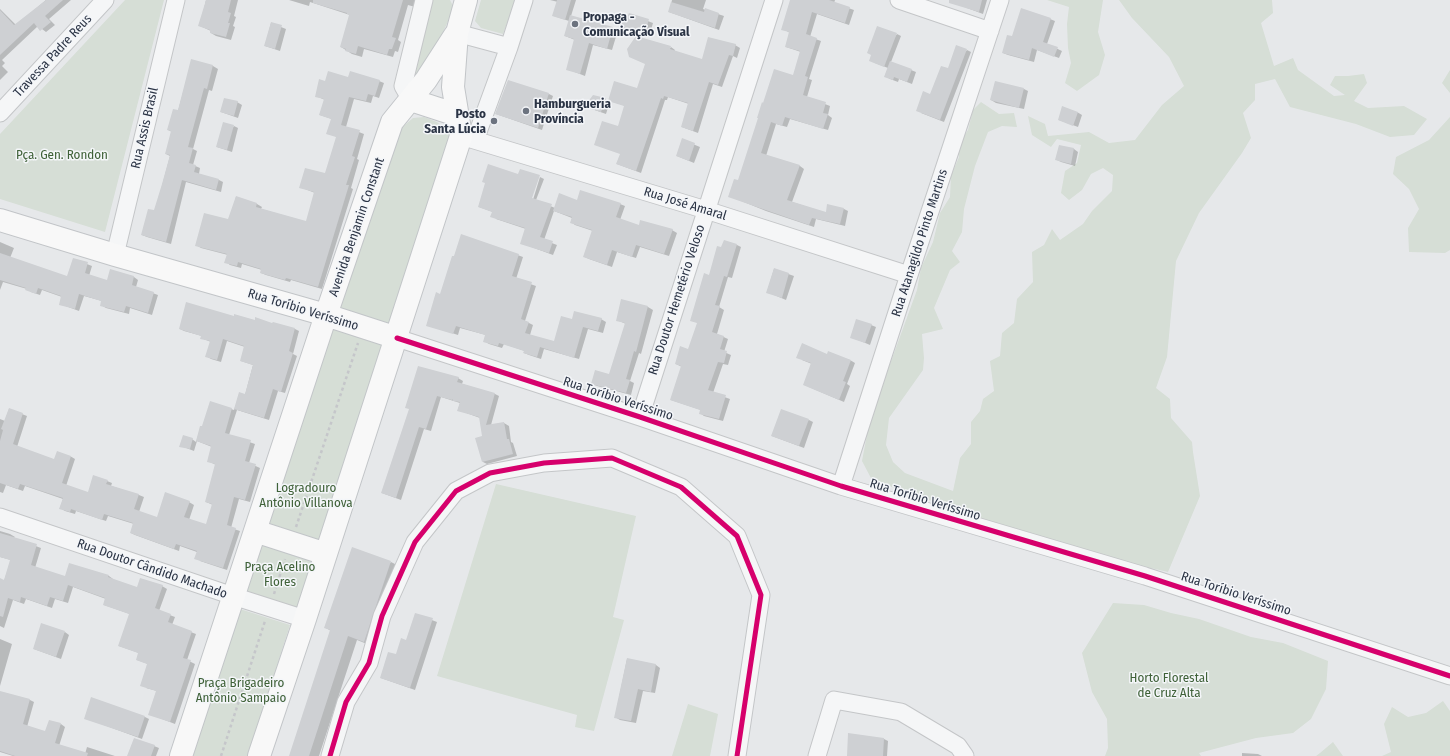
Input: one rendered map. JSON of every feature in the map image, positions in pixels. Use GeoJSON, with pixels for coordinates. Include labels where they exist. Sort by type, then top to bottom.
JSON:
{"type":"FeatureCollection","features":[{"type":"Feature","properties":{"kind":"main road","name":"Avenida Benjamin Constant"},"geometry":{"type":"LineString","coordinates":[[259,756],[397,338],[468,138],[457,115],[453,87],[457,33],[466,0]]}},
{"type":"Feature","properties":{"kind":"main road","name":"Avenida Benjamin Constant"},"geometry":{"type":"LineString","coordinates":[[181,756],[326,315],[392,122],[426,80],[457,33]]}},
{"type":"Feature","properties":{"kind":"main road"},"geometry":{"type":"LineString","coordinates":[[411,100],[457,115]]}},
{"type":"Feature","properties":{"kind":"main road","name":"Rua Toríbio Veríssimo"},"geometry":{"type":"LineString","coordinates":[[0,220],[115,255],[326,315],[397,338]]}},
{"type":"Feature","properties":{"kind":"main road"},"geometry":{"type":"LineString","coordinates":[[255,531],[326,554]]}},
{"type":"Feature","properties":{"kind":"street","name":"Travessa Padre Reus"},"geometry":{"type":"LineString","coordinates":[[0,113],[105,0]]}},
{"type":"Feature","properties":{"kind":"street","name":"Rua Assis Brasil"},"geometry":{"type":"LineString","coordinates":[[115,255],[176,0]]}},
{"type":"Feature","properties":{"kind":"street"},"geometry":{"type":"LineString","coordinates":[[411,100],[403,86],[424,0]]}},
{"type":"Feature","properties":{"kind":"street"},"geometry":{"type":"LineString","coordinates":[[468,138],[509,47],[524,0]]}},
{"type":"Feature","properties":{"kind":"street","name":"Rua Doutor Hemetério Veloso"},"geometry":{"type":"LineString","coordinates":[[640,417],[774,0]]}},
{"type":"Feature","properties":{"kind":"street"},"geometry":{"type":"LineString","coordinates":[[899,0],[990,31]]}},
{"type":"Feature","properties":{"kind":"street","name":"Rua Atanagildo Pinto Martins"},"geometry":{"type":"LineString","coordinates":[[841,486],[908,275],[1000,0]]}},
{"type":"Feature","properties":{"kind":"street"},"geometry":{"type":"LineString","coordinates":[[457,33],[509,47]]}},
{"type":"Feature","properties":{"kind":"street","name":"Rua José Amaral"},"geometry":{"type":"LineString","coordinates":[[468,138],[706,210],[908,275]]}},
{"type":"Feature","properties":{"kind":"street","name":"Rua Toríbio Veríssimo"},"geometry":{"type":"LineString","coordinates":[[397,338],[640,417],[841,486],[1145,576],[1450,676]]}},
{"type":"Feature","properties":{"kind":"street"},"geometry":{"type":"LineString","coordinates":[[330,756],[346,702],[369,663],[382,616],[415,542],[456,491],[490,473],[544,463],[612,458],[682,487],[737,536],[761,595],[737,756]]}},
{"type":"Feature","properties":{"kind":"street","name":"Rua Doutor Cândido Machado"},"geometry":{"type":"LineString","coordinates":[[0,517],[305,619]]}},
{"type":"Feature","properties":{"kind":"street"},"geometry":{"type":"LineString","coordinates":[[817,756],[834,700],[901,712],[958,746],[964,756]]}},
{"type":"Feature","properties":{"kind":"green space","name":"Pça. Gen. Rondon"},"geometry":{"type":"Polygon","coordinates":[[[125,0],[164,0],[105,232],[0,199],[0,134],[125,0]]]}},
{"type":"Feature","properties":{"kind":"green space"},"geometry":{"type":"Polygon","coordinates":[[[433,0],[450,0],[454,8],[434,52],[414,84],[411,79],[433,0]]]}},
{"type":"Feature","properties":{"kind":"green space"},"geometry":{"type":"Polygon","coordinates":[[[481,0],[515,0],[503,34],[481,28],[475,21],[481,0]]]}},
{"type":"Feature","properties":{"kind":"green space"},"geometry":{"type":"Polygon","coordinates":[[[1047,0],[1103,0],[1098,32],[1105,55],[1099,75],[1077,91],[1065,83],[1071,63],[1068,48],[1067,24],[1069,7],[1047,0]]]}},
{"type":"Feature","properties":{"kind":"green space"},"geometry":{"type":"Polygon","coordinates":[[[1119,0],[1272,0],[1273,13],[1261,23],[1274,66],[1293,58],[1298,70],[1334,96],[1345,95],[1330,85],[1335,76],[1364,74],[1367,83],[1354,101],[1368,108],[1404,106],[1427,119],[1414,135],[1390,137],[1356,124],[1290,107],[1275,79],[1255,84],[1255,100],[1243,113],[1251,138],[1199,213],[1176,261],[1167,357],[1156,388],[1170,399],[1171,418],[1192,442],[1200,496],[1168,572],[1108,558],[962,516],[932,501],[872,480],[862,461],[870,419],[917,290],[921,268],[933,242],[940,213],[950,197],[951,176],[959,157],[958,145],[968,130],[973,110],[981,102],[999,114],[1014,113],[1017,127],[1002,126],[988,132],[975,166],[964,209],[962,232],[952,251],[960,262],[950,270],[934,308],[943,329],[922,334],[924,358],[923,370],[889,418],[886,445],[893,462],[905,473],[953,491],[960,458],[971,444],[971,422],[980,411],[983,399],[994,391],[990,361],[1000,356],[1002,333],[1014,323],[1017,299],[1033,282],[1032,252],[1044,245],[1052,229],[1060,240],[1083,224],[1092,211],[1112,191],[1113,175],[1103,168],[1091,174],[1082,190],[1069,200],[1061,193],[1065,171],[1077,163],[1081,145],[1057,139],[1051,147],[1032,135],[1028,116],[1045,124],[1048,136],[1089,132],[1109,143],[1135,140],[1162,105],[1184,86],[1169,57],[1132,18],[1119,0]]]}},
{"type":"Feature","properties":{"kind":"green space"},"geometry":{"type":"Polygon","coordinates":[[[1450,70],[1450,93],[1442,83],[1450,70]]]}},
{"type":"Feature","properties":{"kind":"green space"},"geometry":{"type":"Polygon","coordinates":[[[424,117],[437,122],[449,132],[454,145],[393,330],[345,316],[340,306],[400,129],[413,118],[424,117]]]}},
{"type":"Feature","properties":{"kind":"green space"},"geometry":{"type":"Polygon","coordinates":[[[1450,117],[1450,250],[1445,253],[1409,252],[1408,228],[1419,209],[1409,189],[1393,174],[1396,157],[1429,140],[1450,117]]]}},
{"type":"Feature","properties":{"kind":"green space","name":"Logradouro Antônio Villanova"},"geometry":{"type":"Polygon","coordinates":[[[331,326],[384,344],[320,544],[266,526],[331,326]]]}},
{"type":"Feature","properties":{"kind":"green space"},"geometry":{"type":"Polygon","coordinates":[[[496,484],[636,516],[613,617],[624,620],[594,731],[575,727],[577,715],[437,676],[496,484]]]}},
{"type":"Feature","properties":{"kind":"green space","name":"Praça Acelino Flores"},"geometry":{"type":"Polygon","coordinates":[[[262,540],[314,558],[297,608],[245,591],[262,540]]]}},
{"type":"Feature","properties":{"kind":"green space","name":"Horto Florestal de Cruz Alta"},"geometry":{"type":"Polygon","coordinates":[[[1113,603],[1144,605],[1199,619],[1251,637],[1283,643],[1328,661],[1326,689],[1311,719],[1293,733],[1256,738],[1199,753],[1201,756],[1105,756],[1108,748],[1107,719],[1092,692],[1082,653],[1113,603]]]}},
{"type":"Feature","properties":{"kind":"green space","name":"Praça Brigadeiro Antônio Sampaio"},"geometry":{"type":"Polygon","coordinates":[[[240,609],[290,625],[248,756],[192,756],[240,609]]]}},
{"type":"Feature","properties":{"kind":"green space"},"geometry":{"type":"Polygon","coordinates":[[[1443,701],[1450,711],[1450,756],[1382,756],[1391,752],[1384,724],[1392,707],[1408,717],[1426,713],[1443,701]]]}},
{"type":"Feature","properties":{"kind":"green space"},"geometry":{"type":"Polygon","coordinates":[[[688,704],[718,714],[710,756],[672,756],[688,704]]]}},
{"type":"Feature","properties":{"kind":"green space"},"geometry":{"type":"Polygon","coordinates":[[[1333,742],[1343,756],[1316,756],[1320,753],[1333,742]]]}},
{"type":"Feature","properties":{"kind":"building"},"geometry":{"type":"Polygon","coordinates":[[[46,0],[63,0],[45,16],[51,22],[40,31],[34,23],[0,55],[0,10],[14,25],[46,0]]]}},
{"type":"Feature","properties":{"kind":"building"},"geometry":{"type":"Polygon","coordinates":[[[206,0],[231,0],[228,12],[231,13],[228,23],[230,23],[226,37],[210,33],[210,30],[198,26],[206,0]]]}},
{"type":"Feature","properties":{"kind":"building"},"geometry":{"type":"Polygon","coordinates":[[[313,0],[403,0],[392,37],[396,38],[392,49],[389,49],[387,55],[358,46],[356,54],[345,51],[346,49],[340,47],[349,15],[347,13],[313,3],[313,0]]]}},
{"type":"Feature","properties":{"kind":"building"},"geometry":{"type":"Polygon","coordinates":[[[557,0],[571,0],[565,20],[552,16],[557,0]]]}},
{"type":"Feature","properties":{"kind":"building"},"geometry":{"type":"Polygon","coordinates":[[[790,0],[829,0],[850,7],[845,23],[812,12],[806,34],[817,38],[805,76],[808,77],[803,95],[826,102],[823,113],[828,114],[823,129],[785,117],[782,126],[771,122],[761,153],[800,165],[787,200],[826,212],[827,204],[844,208],[840,224],[812,218],[809,225],[728,197],[734,179],[738,180],[762,102],[763,103],[774,69],[793,75],[800,51],[785,47],[789,32],[781,30],[790,0]]]}},
{"type":"Feature","properties":{"kind":"building"},"geometry":{"type":"Polygon","coordinates":[[[949,0],[982,0],[979,12],[949,3],[949,0]]]}},
{"type":"Feature","properties":{"kind":"building"},"geometry":{"type":"Polygon","coordinates":[[[671,2],[704,12],[705,8],[719,13],[715,28],[668,12],[671,2]]]}},
{"type":"Feature","properties":{"kind":"building"},"geometry":{"type":"Polygon","coordinates":[[[1021,8],[1051,18],[1043,42],[1058,47],[1054,57],[1032,48],[1029,60],[1002,53],[1007,35],[1012,36],[1021,8]]]}},
{"type":"Feature","properties":{"kind":"building"},"geometry":{"type":"Polygon","coordinates":[[[629,13],[649,19],[644,36],[621,28],[619,23],[622,16],[627,17],[629,13]]]}},
{"type":"Feature","properties":{"kind":"building"},"geometry":{"type":"Polygon","coordinates":[[[570,15],[613,27],[607,49],[589,43],[580,74],[566,70],[574,39],[564,36],[570,15]]]}},
{"type":"Feature","properties":{"kind":"building"},"geometry":{"type":"Polygon","coordinates":[[[271,22],[282,25],[275,49],[264,46],[271,22]]]}},
{"type":"Feature","properties":{"kind":"building"},"geometry":{"type":"Polygon","coordinates":[[[877,26],[897,33],[884,67],[869,61],[871,55],[867,53],[877,26]]]}},
{"type":"Feature","properties":{"kind":"building"},"geometry":{"type":"Polygon","coordinates":[[[636,36],[671,46],[670,49],[702,59],[708,37],[736,44],[733,56],[729,55],[718,85],[709,82],[693,131],[681,127],[688,103],[664,96],[663,99],[661,98],[636,171],[616,164],[620,154],[594,145],[602,121],[618,126],[624,106],[608,101],[614,81],[637,88],[645,64],[629,57],[627,49],[636,36]]]}},
{"type":"Feature","properties":{"kind":"building"},"geometry":{"type":"Polygon","coordinates":[[[956,45],[967,49],[940,120],[916,111],[923,91],[930,94],[941,66],[948,68],[956,45]]]}},
{"type":"Feature","properties":{"kind":"building"},"geometry":{"type":"Polygon","coordinates":[[[191,59],[213,65],[207,89],[204,88],[188,147],[193,148],[189,163],[196,165],[194,172],[219,179],[216,190],[182,180],[166,242],[141,235],[148,209],[154,210],[162,184],[170,155],[165,154],[171,131],[167,130],[173,109],[178,110],[191,59]]]}},
{"type":"Feature","properties":{"kind":"building"},"geometry":{"type":"Polygon","coordinates":[[[890,61],[912,69],[907,82],[894,77],[893,80],[884,77],[890,61]]]}},
{"type":"Feature","properties":{"kind":"building"},"geometry":{"type":"Polygon","coordinates":[[[328,71],[348,77],[350,71],[380,80],[375,96],[368,94],[366,101],[349,97],[341,125],[360,130],[352,156],[355,157],[346,185],[349,185],[318,287],[286,278],[285,280],[260,273],[261,269],[238,262],[237,266],[224,263],[227,254],[195,246],[204,213],[228,219],[236,196],[257,203],[256,207],[306,221],[314,192],[299,188],[305,168],[325,173],[336,137],[326,134],[331,119],[319,115],[324,99],[315,97],[319,79],[325,81],[328,71]]]}},
{"type":"Feature","properties":{"kind":"building"},"geometry":{"type":"Polygon","coordinates":[[[508,80],[549,93],[538,128],[495,114],[508,80]]]}},
{"type":"Feature","properties":{"kind":"building"},"geometry":{"type":"Polygon","coordinates":[[[995,81],[1024,88],[1019,108],[990,100],[995,81]]]}},
{"type":"Feature","properties":{"kind":"building"},"geometry":{"type":"Polygon","coordinates":[[[593,95],[606,98],[601,112],[584,107],[593,95]]]}},
{"type":"Feature","properties":{"kind":"building"},"geometry":{"type":"Polygon","coordinates":[[[224,98],[238,101],[234,116],[220,112],[224,98]]]}},
{"type":"Feature","properties":{"kind":"building"},"geometry":{"type":"Polygon","coordinates":[[[1062,106],[1078,112],[1073,126],[1058,120],[1062,106]]]}},
{"type":"Feature","properties":{"kind":"building"},"geometry":{"type":"Polygon","coordinates":[[[223,122],[234,125],[227,150],[216,147],[223,122]]]}},
{"type":"Feature","properties":{"kind":"building"},"geometry":{"type":"Polygon","coordinates":[[[682,138],[695,143],[689,161],[676,156],[682,138]]]}},
{"type":"Feature","properties":{"kind":"building"},"geometry":{"type":"Polygon","coordinates":[[[1059,145],[1074,148],[1071,164],[1055,160],[1059,145]]]}},
{"type":"Feature","properties":{"kind":"building"},"geometry":{"type":"Polygon","coordinates":[[[488,164],[518,174],[520,169],[540,175],[532,198],[552,204],[540,237],[553,241],[549,253],[520,244],[525,228],[490,217],[492,212],[478,207],[485,183],[482,182],[488,164]]]}},
{"type":"Feature","properties":{"kind":"building"},"geometry":{"type":"Polygon","coordinates":[[[580,190],[621,203],[616,217],[639,225],[640,220],[673,229],[664,254],[636,245],[632,257],[612,250],[607,265],[583,257],[592,230],[570,223],[572,217],[553,211],[559,193],[577,200],[580,190]]]}},
{"type":"Feature","properties":{"kind":"building"},"geometry":{"type":"Polygon","coordinates":[[[461,234],[519,254],[512,276],[532,282],[521,319],[529,322],[525,333],[554,341],[561,316],[572,319],[574,311],[602,318],[598,331],[583,327],[574,358],[540,347],[537,357],[499,343],[498,346],[483,342],[485,335],[456,326],[453,334],[426,326],[436,292],[440,294],[452,256],[454,256],[461,234]]]}},
{"type":"Feature","properties":{"kind":"building"},"geometry":{"type":"Polygon","coordinates":[[[724,240],[737,244],[727,277],[724,276],[715,305],[720,306],[712,332],[724,336],[720,349],[727,351],[724,363],[718,362],[708,390],[726,395],[719,419],[699,414],[700,410],[670,400],[681,366],[675,364],[680,346],[688,349],[697,323],[690,321],[704,273],[709,275],[717,246],[721,247],[724,240]]]}},
{"type":"Feature","properties":{"kind":"building"},"geometry":{"type":"Polygon","coordinates":[[[0,253],[67,276],[73,258],[88,262],[85,273],[107,280],[110,269],[134,276],[132,285],[154,292],[148,313],[126,306],[124,312],[100,306],[101,301],[79,294],[75,309],[59,305],[61,296],[38,288],[36,294],[25,290],[26,288],[0,280],[0,253]]]}},
{"type":"Feature","properties":{"kind":"building"},"geometry":{"type":"Polygon","coordinates":[[[774,268],[789,273],[782,298],[766,293],[774,268]]]}},
{"type":"Feature","properties":{"kind":"building"},"geometry":{"type":"Polygon","coordinates":[[[621,299],[648,306],[636,352],[634,351],[626,379],[630,380],[626,393],[591,384],[595,370],[609,374],[625,323],[616,321],[621,299]]]}},
{"type":"Feature","properties":{"kind":"building"},"geometry":{"type":"Polygon","coordinates":[[[186,302],[234,316],[234,314],[255,320],[255,317],[272,323],[295,328],[289,351],[293,353],[281,392],[273,389],[264,418],[234,409],[239,392],[245,394],[253,365],[240,361],[244,346],[223,339],[217,360],[205,357],[210,341],[200,339],[201,336],[179,329],[186,302]]]}},
{"type":"Feature","properties":{"kind":"building"},"geometry":{"type":"Polygon","coordinates":[[[856,319],[872,324],[865,343],[850,338],[856,319]]]}},
{"type":"Feature","properties":{"kind":"building"},"geometry":{"type":"Polygon","coordinates":[[[802,343],[827,354],[828,351],[851,360],[843,381],[846,382],[839,400],[803,385],[811,363],[796,358],[802,343]]]}},
{"type":"Feature","properties":{"kind":"building"},"geometry":{"type":"Polygon","coordinates":[[[418,366],[459,377],[457,382],[495,393],[486,425],[504,422],[507,439],[509,439],[513,454],[482,462],[475,438],[482,436],[479,417],[457,411],[460,402],[437,396],[426,429],[419,427],[396,498],[381,493],[409,409],[405,408],[418,366]]]}},
{"type":"Feature","properties":{"kind":"building"},"geometry":{"type":"Polygon","coordinates":[[[210,401],[232,408],[225,433],[251,440],[245,461],[256,464],[245,500],[234,497],[227,525],[236,528],[223,568],[194,559],[197,551],[176,544],[174,549],[130,533],[133,523],[104,514],[102,520],[71,509],[70,512],[59,509],[63,498],[20,484],[18,489],[0,483],[0,441],[3,430],[1,429],[9,408],[23,413],[13,444],[54,459],[57,451],[71,456],[62,483],[88,492],[93,475],[108,480],[106,484],[139,494],[134,509],[157,517],[165,492],[190,501],[184,517],[206,524],[212,504],[205,502],[215,464],[207,462],[211,446],[196,441],[210,401]]]}},
{"type":"Feature","properties":{"kind":"building"},"geometry":{"type":"Polygon","coordinates":[[[781,409],[809,419],[799,446],[771,436],[781,409]]]}},
{"type":"Feature","properties":{"kind":"building"},"geometry":{"type":"Polygon","coordinates":[[[183,435],[193,438],[190,449],[179,447],[183,435]]]}},
{"type":"Feature","properties":{"kind":"building"},"geometry":{"type":"Polygon","coordinates":[[[0,533],[37,544],[31,565],[65,576],[69,563],[109,575],[108,577],[137,587],[140,578],[163,585],[155,608],[171,614],[168,622],[192,631],[183,658],[191,660],[170,722],[148,715],[156,691],[140,686],[147,664],[136,660],[138,653],[118,646],[129,614],[103,605],[105,598],[68,585],[63,601],[50,597],[47,606],[21,597],[20,602],[8,598],[3,617],[0,616],[0,578],[4,580],[10,560],[0,557],[0,533]]]}},
{"type":"Feature","properties":{"kind":"building"},"geometry":{"type":"Polygon","coordinates":[[[352,547],[391,561],[364,642],[348,636],[309,756],[289,756],[330,630],[324,628],[352,547]]]}},
{"type":"Feature","properties":{"kind":"building"},"geometry":{"type":"Polygon","coordinates":[[[415,613],[433,618],[410,688],[380,678],[388,652],[396,654],[401,638],[406,640],[415,613]]]}},
{"type":"Feature","properties":{"kind":"building"},"geometry":{"type":"Polygon","coordinates":[[[41,623],[65,631],[56,657],[33,649],[41,623]]]}},
{"type":"Feature","properties":{"kind":"building"},"geometry":{"type":"Polygon","coordinates":[[[627,658],[656,664],[651,692],[638,689],[631,721],[614,718],[627,658]]]}},
{"type":"Feature","properties":{"kind":"building"},"geometry":{"type":"Polygon","coordinates":[[[0,691],[30,699],[23,724],[45,731],[49,720],[61,723],[55,743],[88,753],[87,756],[15,756],[0,751],[0,691]]]}},
{"type":"Feature","properties":{"kind":"building"},"geometry":{"type":"Polygon","coordinates":[[[91,697],[145,716],[138,737],[84,719],[91,697]]]}},
{"type":"Feature","properties":{"kind":"building"},"geometry":{"type":"Polygon","coordinates":[[[848,733],[884,738],[883,756],[847,756],[848,733]]]}},
{"type":"Feature","properties":{"kind":"building"},"geometry":{"type":"Polygon","coordinates":[[[134,738],[155,745],[151,756],[127,756],[134,738]]]}},
{"type":"Feature","properties":{"kind":"cycle path"},"geometry":{"type":"LineString","coordinates":[[397,338],[640,417],[841,486],[1145,576],[1450,676]]}},
{"type":"Feature","properties":{"kind":"cycle path"},"geometry":{"type":"LineString","coordinates":[[330,756],[346,702],[369,663],[382,616],[415,542],[456,491],[490,473],[544,463],[612,458],[681,487],[737,536],[761,595],[737,756]]}},
{"type":"Feature","properties":{"kind":"place","name":"Propaga - Comunicação Visual"},"geometry":{"type":"Point","coordinates":[575,24]}},
{"type":"Feature","properties":{"kind":"place","name":"Hamburgueria Província"},"geometry":{"type":"Point","coordinates":[526,111]}},
{"type":"Feature","properties":{"kind":"place","name":"Posto Santa Lúcia"},"geometry":{"type":"Point","coordinates":[494,121]}}]}
